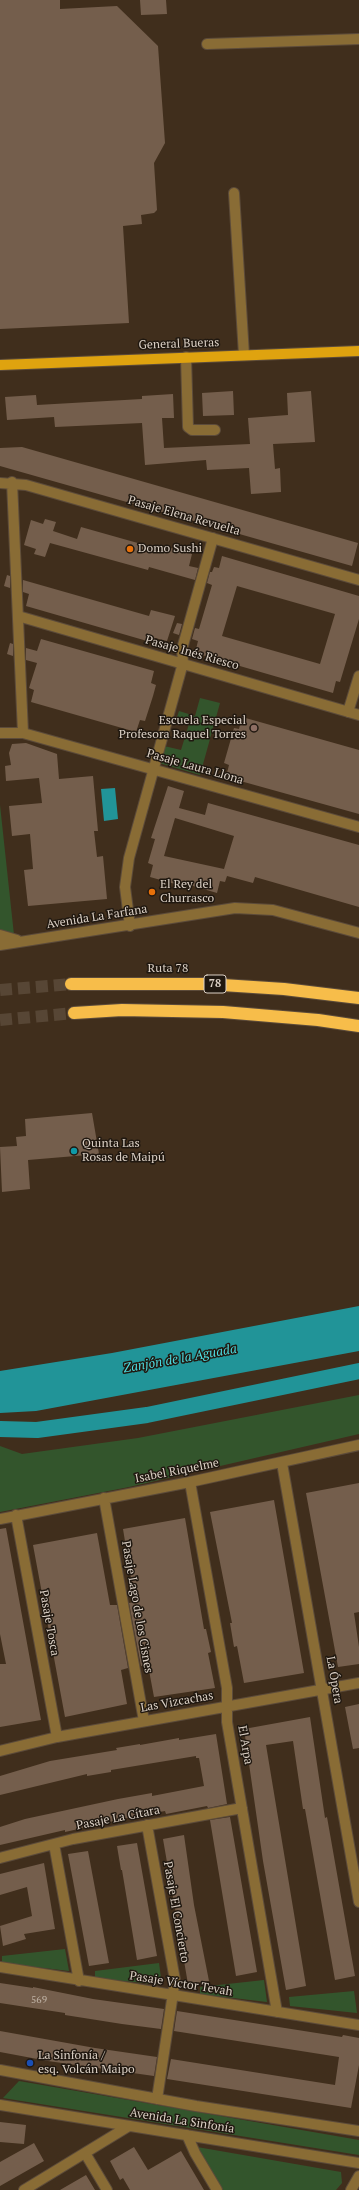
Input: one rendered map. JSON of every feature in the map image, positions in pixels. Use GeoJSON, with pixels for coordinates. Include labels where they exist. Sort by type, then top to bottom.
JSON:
{"type":"FeatureCollection","features":[{"type":"Feature","properties":{"kind":"highway","name":"Ruta 78"},"geometry":{"type":"LineString","coordinates":[[71,984],[207,984],[284,989],[359,998]]}},
{"type":"Feature","properties":{"kind":"highway"},"geometry":{"type":"LineString","coordinates":[[74,1013],[122,1010],[223,1012],[318,1020],[359,1026]]}},
{"type":"Feature","properties":{"kind":"main road","name":"General Bueras"},"geometry":{"type":"LineString","coordinates":[[0,365],[186,356],[359,351]]}},
{"type":"Feature","properties":{"kind":"street"},"geometry":{"type":"LineString","coordinates":[[207,44],[359,39]]}},
{"type":"Feature","properties":{"kind":"street"},"geometry":{"type":"LineString","coordinates":[[234,193],[244,355]]}},
{"type":"Feature","properties":{"kind":"street"},"geometry":{"type":"LineString","coordinates":[[186,356],[188,427],[192,430],[215,430]]}},
{"type":"Feature","properties":{"kind":"street"},"geometry":{"type":"LineString","coordinates":[[12,482],[23,733]]}},
{"type":"Feature","properties":{"kind":"street","name":"Pasaje Elena Revuelta"},"geometry":{"type":"LineString","coordinates":[[0,483],[12,482],[26,485],[359,580]]}},
{"type":"Feature","properties":{"kind":"street"},"geometry":{"type":"LineString","coordinates":[[130,926],[126,898],[126,874],[183,663],[182,650],[213,538]]}},
{"type":"Feature","properties":{"kind":"street","name":"Pasaje Inés Riesco"},"geometry":{"type":"LineString","coordinates":[[18,616],[359,715]]}},
{"type":"Feature","properties":{"kind":"street"},"geometry":{"type":"LineString","coordinates":[[348,712],[359,676]]}},
{"type":"Feature","properties":{"kind":"street","name":"Pasaje Laura Llona"},"geometry":{"type":"LineString","coordinates":[[0,733],[23,733],[359,827]]}},
{"type":"Feature","properties":{"kind":"street","name":"Avenida La Farfana"},"geometry":{"type":"LineString","coordinates":[[0,945],[130,926],[215,911],[256,908],[290,913],[359,933]]}},
{"type":"Feature","properties":{"kind":"street","name":"Avenida La Farfana"},"geometry":{"type":"LineString","coordinates":[[0,935],[10,939],[27,941]]}},
{"type":"Feature","properties":{"kind":"street","name":"Isabel Riquelme"},"geometry":{"type":"LineString","coordinates":[[0,1519],[190,1482],[359,1445]]}},
{"type":"Feature","properties":{"kind":"street","name":"La Ópera"},"geometry":{"type":"LineString","coordinates":[[282,1463],[359,1902]]}},
{"type":"Feature","properties":{"kind":"street","name":"El Arpa"},"geometry":{"type":"LineString","coordinates":[[190,1482],[227,1688],[227,1722],[277,2012]]}},
{"type":"Feature","properties":{"kind":"street","name":"Pasaje Lago de los Cisnes"},"geometry":{"type":"LineString","coordinates":[[104,1498],[144,1721]]}},
{"type":"Feature","properties":{"kind":"street","name":"Pasaje Tosca"},"geometry":{"type":"LineString","coordinates":[[16,1515],[56,1736]]}},
{"type":"Feature","properties":{"kind":"street","name":"Las Vizcachas"},"geometry":{"type":"LineString","coordinates":[[0,1751],[56,1736],[359,1682]]}},
{"type":"Feature","properties":{"kind":"street","name":"Pasaje La Cítara"},"geometry":{"type":"LineString","coordinates":[[0,1858],[54,1844],[242,1808]]}},
{"type":"Feature","properties":{"kind":"street","name":"Pasaje El Concierto"},"geometry":{"type":"LineString","coordinates":[[147,1825],[175,1980],[174,1996],[157,2099]]}},
{"type":"Feature","properties":{"kind":"street"},"geometry":{"type":"LineString","coordinates":[[54,1844],[79,1981]]}},
{"type":"Feature","properties":{"kind":"street","name":"Pasaje Víctor Tevah"},"geometry":{"type":"LineString","coordinates":[[0,1968],[359,2026]]}},
{"type":"Feature","properties":{"kind":"street","name":"Avenida La Sinfonía"},"geometry":{"type":"LineString","coordinates":[[1,2072],[157,2099],[359,2131]]}},
{"type":"Feature","properties":{"kind":"street","name":"Avenida La Sinfonía"},"geometry":{"type":"LineString","coordinates":[[0,2105],[359,2163]]}},
{"type":"Feature","properties":{"kind":"street"},"geometry":{"type":"LineString","coordinates":[[24,2190],[129,2126]]}},
{"type":"Feature","properties":{"kind":"street"},"geometry":{"type":"LineString","coordinates":[[187,2135],[195,2153],[217,2190]]}},
{"type":"Feature","properties":{"kind":"street"},"geometry":{"type":"LineString","coordinates":[[85,2153],[107,2190]]}},
{"type":"Feature","properties":{"kind":"street"},"geometry":{"type":"LineString","coordinates":[[351,2190],[359,2176]]}},
{"type":"Feature","properties":{"kind":"green space"},"geometry":{"type":"Polygon","coordinates":[[[200,698],[220,703],[200,775],[159,763],[164,746],[181,750],[189,724],[176,720],[179,711],[195,716],[200,698]]]}},
{"type":"Feature","properties":{"kind":"green space"},"geometry":{"type":"Polygon","coordinates":[[[0,805],[14,935],[0,938],[0,805]]]}},
{"type":"Feature","properties":{"kind":"green space"},"geometry":{"type":"Polygon","coordinates":[[[359,1395],[359,1434],[129,1487],[0,1512],[0,1446],[22,1454],[138,1438],[359,1395]]]}},
{"type":"Feature","properties":{"kind":"green space"},"geometry":{"type":"Polygon","coordinates":[[[65,1949],[69,1971],[2,1963],[2,1956],[65,1949]]]}},
{"type":"Feature","properties":{"kind":"green space"},"geometry":{"type":"Polygon","coordinates":[[[159,1963],[162,1985],[95,1978],[95,1971],[159,1963]]]}},
{"type":"Feature","properties":{"kind":"green space"},"geometry":{"type":"Polygon","coordinates":[[[264,1980],[267,2002],[200,1994],[200,1987],[264,1980]]]}},
{"type":"Feature","properties":{"kind":"green space"},"geometry":{"type":"Polygon","coordinates":[[[354,1991],[357,2013],[290,2006],[289,1997],[354,1991]]]}},
{"type":"Feature","properties":{"kind":"green space"},"geometry":{"type":"Polygon","coordinates":[[[19,2081],[359,2140],[359,2155],[3,2098],[19,2081]]]}},
{"type":"Feature","properties":{"kind":"green space"},"geometry":{"type":"Polygon","coordinates":[[[197,2147],[341,2172],[342,2183],[336,2190],[222,2190],[197,2147]]]}},
{"type":"Feature","properties":{"kind":"water"},"geometry":{"type":"Polygon","coordinates":[[[115,788],[118,819],[104,821],[101,789],[115,788]]]}},
{"type":"Feature","properties":{"kind":"water","name":"Zanjón de la Aguada"},"geometry":{"type":"Polygon","coordinates":[[[359,1306],[359,1351],[36,1411],[0,1413],[0,1371],[112,1353],[359,1306]]]}},
{"type":"Feature","properties":{"kind":"building"},"geometry":{"type":"Polygon","coordinates":[[[0,0],[60,0],[60,9],[117,6],[158,46],[165,143],[154,163],[157,210],[154,213],[141,215],[142,224],[123,226],[129,323],[0,329],[0,0]]]}},
{"type":"Feature","properties":{"kind":"building"},"geometry":{"type":"Polygon","coordinates":[[[140,0],[166,0],[167,14],[141,15],[140,0]]]}},
{"type":"Feature","properties":{"kind":"building"},"geometry":{"type":"Polygon","coordinates":[[[233,391],[234,415],[203,416],[202,393],[233,391]]]}},
{"type":"Feature","properties":{"kind":"building"},"geometry":{"type":"Polygon","coordinates":[[[311,391],[315,442],[273,444],[275,469],[280,468],[281,492],[251,494],[249,468],[207,470],[206,460],[145,465],[142,423],[55,427],[54,417],[7,420],[5,397],[36,395],[37,405],[142,399],[142,396],[173,394],[174,418],[162,418],[164,448],[250,444],[248,418],[288,415],[287,393],[311,391]]]}},
{"type":"Feature","properties":{"kind":"building"},"geometry":{"type":"Polygon","coordinates":[[[22,447],[358,543],[352,566],[0,466],[0,448],[22,447]]]}},
{"type":"Feature","properties":{"kind":"building"},"geometry":{"type":"Polygon","coordinates":[[[45,519],[56,522],[53,531],[77,539],[81,527],[166,551],[167,547],[192,554],[189,566],[198,568],[195,580],[149,567],[148,570],[50,543],[45,557],[34,554],[36,549],[24,545],[31,520],[43,524],[45,519]]]}},
{"type":"Feature","properties":{"kind":"building"},"geometry":{"type":"Polygon","coordinates":[[[222,556],[359,596],[359,619],[340,682],[336,681],[333,693],[195,653],[198,641],[192,639],[195,628],[199,629],[212,585],[207,583],[210,572],[212,572],[214,567],[219,568],[222,556]],[[237,586],[222,636],[320,664],[335,614],[237,586]]]}},
{"type":"Feature","properties":{"kind":"building"},"geometry":{"type":"Polygon","coordinates":[[[7,575],[10,576],[10,588],[4,586],[7,575]]]}},
{"type":"Feature","properties":{"kind":"building"},"geometry":{"type":"Polygon","coordinates":[[[23,580],[149,616],[151,610],[175,616],[167,641],[155,638],[154,643],[26,606],[29,594],[23,592],[23,580]]]}},
{"type":"Feature","properties":{"kind":"building"},"geometry":{"type":"Polygon","coordinates":[[[177,623],[182,624],[179,635],[173,633],[177,623]]]}},
{"type":"Feature","properties":{"kind":"building"},"geometry":{"type":"Polygon","coordinates":[[[41,639],[154,671],[151,683],[156,685],[153,696],[145,721],[140,720],[136,732],[31,702],[34,690],[29,688],[37,663],[26,660],[26,648],[37,651],[41,639]]]}},
{"type":"Feature","properties":{"kind":"building"},"geometry":{"type":"Polygon","coordinates":[[[10,643],[13,644],[13,656],[7,654],[10,643]]]}},
{"type":"Feature","properties":{"kind":"building"},"geometry":{"type":"Polygon","coordinates":[[[242,717],[359,750],[359,814],[226,777],[229,765],[224,763],[234,728],[239,729],[242,717]]]}},
{"type":"Feature","properties":{"kind":"building"},"geometry":{"type":"Polygon","coordinates":[[[26,743],[57,754],[59,779],[93,776],[98,831],[94,831],[97,857],[103,856],[107,899],[28,906],[24,870],[33,869],[30,834],[12,836],[9,806],[42,803],[39,778],[6,781],[5,766],[11,765],[9,753],[12,744],[26,743]]]}},
{"type":"Feature","properties":{"kind":"building"},"geometry":{"type":"Polygon","coordinates":[[[168,786],[184,791],[179,808],[205,815],[208,803],[359,845],[359,907],[255,877],[253,883],[227,876],[225,882],[220,881],[217,893],[176,881],[175,884],[150,877],[153,865],[148,863],[155,839],[151,838],[168,786]],[[175,818],[164,856],[224,869],[234,836],[175,818]]]}},
{"type":"Feature","properties":{"kind":"building","name":"Quinta Las Rosas de Maipú"},"geometry":{"type":"Polygon","coordinates":[[[92,1113],[99,1154],[28,1160],[30,1189],[2,1192],[0,1147],[17,1146],[16,1137],[26,1136],[25,1119],[92,1113]]]}},
{"type":"Feature","properties":{"kind":"building"},"geometry":{"type":"Polygon","coordinates":[[[359,1483],[359,1612],[354,1613],[359,1647],[359,1664],[338,1667],[306,1493],[359,1483]]]}},
{"type":"Feature","properties":{"kind":"building"},"geometry":{"type":"Polygon","coordinates":[[[274,1500],[304,1673],[244,1683],[237,1646],[234,1647],[230,1623],[232,1623],[210,1512],[274,1500]]]}},
{"type":"Feature","properties":{"kind":"building"},"geometry":{"type":"Polygon","coordinates":[[[185,1518],[204,1629],[206,1629],[211,1652],[208,1653],[215,1688],[154,1697],[148,1665],[141,1666],[129,1603],[135,1602],[123,1529],[185,1518]]]}},
{"type":"Feature","properties":{"kind":"building"},"geometry":{"type":"Polygon","coordinates":[[[6,1528],[41,1720],[0,1727],[0,1664],[6,1664],[0,1634],[0,1529],[6,1528]]]}},
{"type":"Feature","properties":{"kind":"building"},"geometry":{"type":"Polygon","coordinates":[[[97,1533],[110,1605],[117,1605],[128,1668],[121,1670],[127,1704],[65,1717],[33,1545],[97,1533]]]}},
{"type":"Feature","properties":{"kind":"building"},"geometry":{"type":"Polygon","coordinates":[[[359,1704],[359,1748],[353,1749],[345,1707],[359,1704]]]}},
{"type":"Feature","properties":{"kind":"building"},"geometry":{"type":"Polygon","coordinates":[[[310,1717],[325,1818],[327,1817],[355,1976],[335,1980],[305,1809],[303,1809],[293,1741],[266,1745],[306,1986],[286,1990],[263,1861],[244,1729],[310,1717]]]}},
{"type":"Feature","properties":{"kind":"building"},"geometry":{"type":"Polygon","coordinates":[[[216,1734],[227,1804],[208,1808],[207,1806],[166,1814],[165,1811],[65,1832],[65,1830],[0,1845],[0,1827],[25,1819],[118,1799],[152,1793],[152,1796],[204,1786],[199,1758],[196,1758],[196,1756],[111,1770],[111,1772],[87,1776],[87,1774],[0,1795],[0,1776],[50,1761],[117,1750],[116,1748],[216,1734]]]}},
{"type":"Feature","properties":{"kind":"building"},"geometry":{"type":"Polygon","coordinates":[[[230,1817],[257,1972],[236,1976],[210,1820],[230,1817]]]}},
{"type":"Feature","properties":{"kind":"building"},"geometry":{"type":"Polygon","coordinates":[[[184,1835],[194,1905],[209,1981],[188,1984],[163,1839],[184,1835]]]}},
{"type":"Feature","properties":{"kind":"building"},"geometry":{"type":"Polygon","coordinates":[[[137,1843],[157,1956],[137,1960],[117,1846],[137,1843]]]}},
{"type":"Feature","properties":{"kind":"building"},"geometry":{"type":"Polygon","coordinates":[[[88,1851],[109,1963],[89,1966],[68,1854],[88,1851]]]}},
{"type":"Feature","properties":{"kind":"building"},"geometry":{"type":"Polygon","coordinates":[[[44,1863],[55,1929],[24,1934],[26,1939],[3,1946],[0,1926],[32,1916],[27,1887],[0,1895],[0,1874],[44,1863]]]}},
{"type":"Feature","properties":{"kind":"building"},"geometry":{"type":"Polygon","coordinates":[[[0,1983],[33,1987],[93,1999],[164,2009],[161,2029],[65,2015],[65,2013],[0,2003],[0,1983]]]}},
{"type":"Feature","properties":{"kind":"building"},"geometry":{"type":"Polygon","coordinates":[[[177,2011],[342,2037],[343,2035],[359,2038],[359,2065],[351,2108],[167,2079],[171,2059],[335,2085],[339,2057],[174,2031],[177,2011]]]}},
{"type":"Feature","properties":{"kind":"building"},"geometry":{"type":"Polygon","coordinates":[[[0,2031],[95,2048],[157,2057],[154,2076],[48,2061],[0,2052],[0,2031]]]}},
{"type":"Feature","properties":{"kind":"building"},"geometry":{"type":"Polygon","coordinates":[[[0,2122],[26,2125],[24,2144],[0,2142],[0,2122]]]}},
{"type":"Feature","properties":{"kind":"building"},"geometry":{"type":"Polygon","coordinates":[[[34,2143],[44,2161],[0,2186],[0,2162],[34,2143]]]}},
{"type":"Feature","properties":{"kind":"building"},"geometry":{"type":"Polygon","coordinates":[[[134,2147],[148,2170],[181,2151],[204,2190],[130,2190],[123,2178],[120,2180],[110,2161],[134,2147]]]}},
{"type":"Feature","properties":{"kind":"building"},"geometry":{"type":"Polygon","coordinates":[[[86,2175],[95,2190],[60,2190],[86,2175]]]}},
{"type":"Feature","properties":{"kind":"waterway"},"geometry":{"type":"LineString","coordinates":[[0,1429],[37,1430],[147,1415],[359,1371]]}},
{"type":"Feature","properties":{"kind":"tunnel"},"geometry":{"type":"LineString","coordinates":[[0,990],[71,984]]}},
{"type":"Feature","properties":{"kind":"tunnel"},"geometry":{"type":"LineString","coordinates":[[0,1020],[74,1013]]}},
{"type":"Feature","properties":{"kind":"place","name":"Domo Sushi"},"geometry":{"type":"Point","coordinates":[130,549]}},
{"type":"Feature","properties":{"kind":"place","name":"Escuela Especial Profesora Raquel Torres"},"geometry":{"type":"Point","coordinates":[254,728]}},
{"type":"Feature","properties":{"kind":"place","name":"El Rey del Churrasco"},"geometry":{"type":"Point","coordinates":[152,892]}},
{"type":"Feature","properties":{"kind":"place","name":"Quinta Las Rosas de Maipú"},"geometry":{"type":"Point","coordinates":[74,1151]}},
{"type":"Feature","properties":{"kind":"place","name":"La Sinfonía / esq. Volcán Maipo"},"geometry":{"type":"Point","coordinates":[30,2063]}}]}
